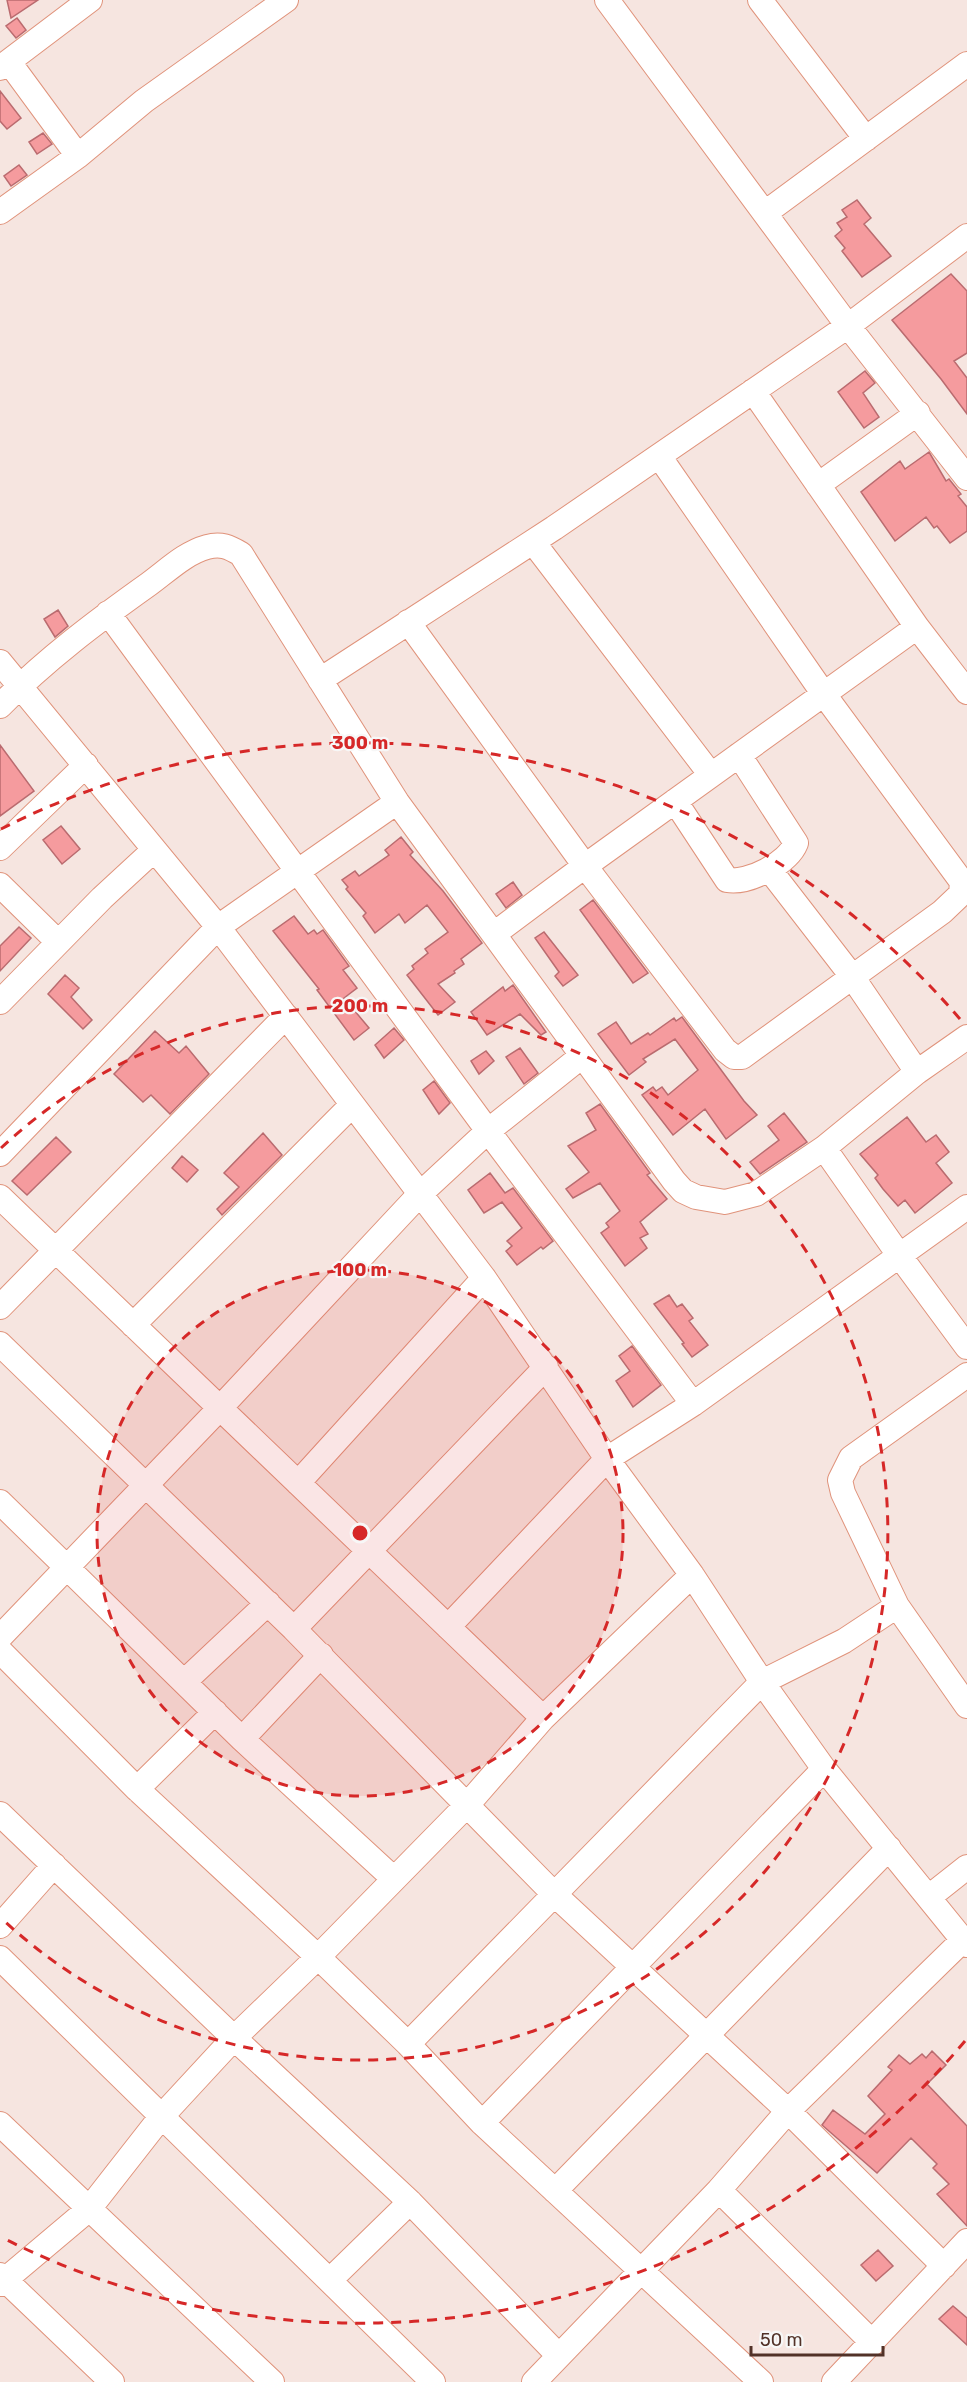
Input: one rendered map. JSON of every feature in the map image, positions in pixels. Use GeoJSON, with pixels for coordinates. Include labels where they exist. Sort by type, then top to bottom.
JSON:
{"type":"FeatureCollection","features":[{"type":"Feature","properties":{"kind":"street"},"geometry":{"type":"LineString","coordinates":[[78,156],[4,65],[90,0]]}},
{"type":"Feature","properties":{"kind":"street"},"geometry":{"type":"LineString","coordinates":[[0,212],[78,156],[144,101],[285,0]]}},
{"type":"Feature","properties":{"kind":"street"},"geometry":{"type":"LineString","coordinates":[[607,0],[848,326],[967,478]]}},
{"type":"Feature","properties":{"kind":"street"},"geometry":{"type":"LineString","coordinates":[[769,3],[866,139]]}},
{"type":"Feature","properties":{"kind":"street"},"geometry":{"type":"LineString","coordinates":[[765,213],[967,64]]}},
{"type":"Feature","properties":{"kind":"street"},"geometry":{"type":"LineString","coordinates":[[320,680],[533,542],[659,456],[848,326],[967,236]]}},
{"type":"Feature","properties":{"kind":"street"},"geometry":{"type":"LineString","coordinates":[[753,391],[917,627],[967,692]]}},
{"type":"Feature","properties":{"kind":"street"},"geometry":{"type":"LineString","coordinates":[[818,485],[918,413]]}},
{"type":"Feature","properties":{"kind":"street"},"geometry":{"type":"LineString","coordinates":[[408,622],[585,866],[725,1050],[734,1057],[742,1057],[954,902],[961,894],[962,882],[823,693],[659,456]]}},
{"type":"Feature","properties":{"kind":"street"},"geometry":{"type":"LineString","coordinates":[[533,542],[711,775]]}},
{"type":"Feature","properties":{"kind":"street"},"geometry":{"type":"LineString","coordinates":[[0,706],[20,686],[108,614],[189,555],[207,547],[225,545],[241,554],[397,802],[674,1181],[690,1195],[725,1202],[756,1194],[824,1148],[917,1072],[967,1037]]}},
{"type":"Feature","properties":{"kind":"street"},"geometry":{"type":"LineString","coordinates":[[108,614],[488,1131],[693,1404]]}},
{"type":"Feature","properties":{"kind":"street"},"geometry":{"type":"LineString","coordinates":[[494,934],[917,627]]}},
{"type":"Feature","properties":{"kind":"street"},"geometry":{"type":"LineString","coordinates":[[0,662],[218,927],[484,1278],[607,1459],[692,1575],[762,1682],[824,1768],[965,1943],[789,2111],[719,2190],[534,2382]]}},
{"type":"Feature","properties":{"kind":"street"},"geometry":{"type":"LineString","coordinates":[[675,801],[728,880],[738,882],[747,880],[769,869],[793,850],[796,843],[739,755]]}},
{"type":"Feature","properties":{"kind":"street"},"geometry":{"type":"LineString","coordinates":[[0,848],[86,765]]}},
{"type":"Feature","properties":{"kind":"street"},"geometry":{"type":"LineString","coordinates":[[0,1154],[218,927],[397,802]]}},
{"type":"Feature","properties":{"kind":"street"},"geometry":{"type":"LineString","coordinates":[[0,1002],[58,942],[154,850]]}},
{"type":"Feature","properties":{"kind":"street"},"geometry":{"type":"LineString","coordinates":[[769,869],[852,975],[917,1072]]}},
{"type":"Feature","properties":{"kind":"street"},"geometry":{"type":"LineString","coordinates":[[0,885],[58,942]]}},
{"type":"Feature","properties":{"kind":"street"},"geometry":{"type":"LineString","coordinates":[[0,1307],[286,1016]]}},
{"type":"Feature","properties":{"kind":"street"},"geometry":{"type":"LineString","coordinates":[[0,1637],[220,1408],[419,1194],[488,1131],[582,1056]]}},
{"type":"Feature","properties":{"kind":"street"},"geometry":{"type":"LineString","coordinates":[[133,1325],[352,1105]]}},
{"type":"Feature","properties":{"kind":"street"},"geometry":{"type":"LineString","coordinates":[[824,1148],[967,1347]]}},
{"type":"Feature","properties":{"kind":"street"},"geometry":{"type":"LineString","coordinates":[[0,1197],[543,1718]]}},
{"type":"Feature","properties":{"kind":"street"},"geometry":{"type":"LineString","coordinates":[[448,1627],[607,1459],[693,1404],[967,1207]]}},
{"type":"Feature","properties":{"kind":"street"},"geometry":{"type":"LineString","coordinates":[[298,1483],[484,1278]]}},
{"type":"Feature","properties":{"kind":"street"},"geometry":{"type":"LineString","coordinates":[[0,1344],[321,1655],[554,1894],[789,2111],[944,2266]]}},
{"type":"Feature","properties":{"kind":"street"},"geometry":{"type":"LineString","coordinates":[[294,1629],[546,1368]]}},
{"type":"Feature","properties":{"kind":"street"},"geometry":{"type":"LineString","coordinates":[[967,1375],[851,1458],[840,1480],[843,1493],[897,1606],[967,1706]]}},
{"type":"Feature","properties":{"kind":"street"},"geometry":{"type":"LineString","coordinates":[[0,1502],[242,1739],[394,1879]]}},
{"type":"Feature","properties":{"kind":"street"},"geometry":{"type":"LineString","coordinates":[[112,2382],[2,2279],[89,2209],[161,2117],[234,2038],[318,1957],[468,1804],[543,1718],[692,1575]]}},
{"type":"Feature","properties":{"kind":"street"},"geometry":{"type":"LineString","coordinates":[[184,1682],[268,1603]]}},
{"type":"Feature","properties":{"kind":"street"},"geometry":{"type":"LineString","coordinates":[[408,2044],[762,1682],[844,1641],[897,1606]]}},
{"type":"Feature","properties":{"kind":"street"},"geometry":{"type":"LineString","coordinates":[[0,1651],[137,1789],[408,2044],[482,2123],[761,2382]]}},
{"type":"Feature","properties":{"kind":"street"},"geometry":{"type":"LineString","coordinates":[[242,1739],[321,1655]]}},
{"type":"Feature","properties":{"kind":"street"},"geometry":{"type":"LineString","coordinates":[[137,1789],[215,1712]]}},
{"type":"Feature","properties":{"kind":"street"},"geometry":{"type":"LineString","coordinates":[[482,2123],[824,1768]]}},
{"type":"Feature","properties":{"kind":"street"},"geometry":{"type":"LineString","coordinates":[[0,1814],[234,2038],[410,2202],[559,2356]]}},
{"type":"Feature","properties":{"kind":"street"},"geometry":{"type":"LineString","coordinates":[[555,2191],[889,1848]]}},
{"type":"Feature","properties":{"kind":"street"},"geometry":{"type":"LineString","coordinates":[[0,1926],[54,1865]]}},
{"type":"Feature","properties":{"kind":"street"},"geometry":{"type":"LineString","coordinates":[[929,1897],[967,1868]]}},
{"type":"Feature","properties":{"kind":"street"},"geometry":{"type":"LineString","coordinates":[[0,1958],[433,2382]]}},
{"type":"Feature","properties":{"kind":"street"},"geometry":{"type":"LineString","coordinates":[[0,2124],[261,2379]]}},
{"type":"Feature","properties":{"kind":"street"},"geometry":{"type":"LineString","coordinates":[[719,2190],[873,2343]]}},
{"type":"Feature","properties":{"kind":"street"},"geometry":{"type":"LineString","coordinates":[[330,2280],[410,2202]]}},
{"type":"Feature","properties":{"kind":"street"},"geometry":{"type":"LineString","coordinates":[[834,2382],[967,2241]]}},
{"type":"Feature","properties":{"kind":"building"},"geometry":{"type":"Polygon","coordinates":[[[7,0],[38,0],[11,18],[7,0]]]}},
{"type":"Feature","properties":{"kind":"building"},"geometry":{"type":"Polygon","coordinates":[[[17,18],[26,30],[16,38],[6,26],[17,18]]]}},
{"type":"Feature","properties":{"kind":"building"},"geometry":{"type":"Polygon","coordinates":[[[0,91],[21,118],[7,129],[0,121],[0,91]]]}},
{"type":"Feature","properties":{"kind":"building"},"geometry":{"type":"Polygon","coordinates":[[[43,133],[52,144],[37,154],[29,142],[43,133]]]}},
{"type":"Feature","properties":{"kind":"building"},"geometry":{"type":"Polygon","coordinates":[[[19,165],[27,175],[11,186],[4,176],[19,165]]]}},
{"type":"Feature","properties":{"kind":"building"},"geometry":{"type":"Polygon","coordinates":[[[857,200],[871,218],[864,224],[891,256],[862,277],[842,251],[845,248],[835,236],[842,230],[837,223],[847,217],[842,210],[857,200]]]}},
{"type":"Feature","properties":{"kind":"building"},"geometry":{"type":"Polygon","coordinates":[[[951,274],[967,291],[967,353],[954,361],[967,378],[967,414],[892,320],[951,274]]]}},
{"type":"Feature","properties":{"kind":"building"},"geometry":{"type":"Polygon","coordinates":[[[865,371],[875,383],[863,393],[879,417],[864,428],[838,392],[865,371]]]}},
{"type":"Feature","properties":{"kind":"building"},"geometry":{"type":"Polygon","coordinates":[[[929,452],[946,481],[949,479],[961,494],[958,496],[967,507],[967,531],[950,543],[937,526],[934,528],[926,517],[895,541],[861,492],[900,461],[905,469],[929,452]]]}},
{"type":"Feature","properties":{"kind":"building"},"geometry":{"type":"Polygon","coordinates":[[[58,610],[68,626],[55,637],[44,619],[58,610]]]}},
{"type":"Feature","properties":{"kind":"building"},"geometry":{"type":"Polygon","coordinates":[[[0,745],[34,791],[0,816],[0,745]]]}},
{"type":"Feature","properties":{"kind":"building"},"geometry":{"type":"Polygon","coordinates":[[[61,826],[80,849],[62,864],[43,840],[61,826]]]}},
{"type":"Feature","properties":{"kind":"building"},"geometry":{"type":"Polygon","coordinates":[[[401,837],[413,852],[410,855],[443,891],[482,943],[461,959],[464,964],[454,971],[455,973],[438,984],[455,1002],[438,1015],[407,975],[414,969],[412,966],[428,953],[425,949],[448,932],[427,905],[405,923],[399,914],[375,933],[363,916],[366,913],[346,889],[348,887],[342,880],[355,871],[359,876],[389,855],[385,850],[401,837]]]}},
{"type":"Feature","properties":{"kind":"building"},"geometry":{"type":"Polygon","coordinates":[[[513,882],[522,895],[506,908],[496,894],[513,882]]]}},
{"type":"Feature","properties":{"kind":"building"},"geometry":{"type":"Polygon","coordinates":[[[593,900],[648,973],[633,983],[580,910],[593,900]]]}},
{"type":"Feature","properties":{"kind":"building"},"geometry":{"type":"Polygon","coordinates":[[[294,916],[308,934],[314,930],[317,934],[323,930],[349,966],[343,970],[357,988],[344,998],[369,1028],[354,1040],[317,990],[319,989],[273,931],[294,916]]]}},
{"type":"Feature","properties":{"kind":"building"},"geometry":{"type":"Polygon","coordinates":[[[19,927],[31,938],[0,971],[0,946],[19,927]]]}},
{"type":"Feature","properties":{"kind":"building"},"geometry":{"type":"Polygon","coordinates":[[[544,932],[578,975],[563,986],[555,976],[559,972],[535,938],[544,932]]]}},
{"type":"Feature","properties":{"kind":"building"},"geometry":{"type":"Polygon","coordinates":[[[65,975],[79,988],[71,997],[92,1020],[83,1029],[48,994],[65,975]]]}},
{"type":"Feature","properties":{"kind":"building"},"geometry":{"type":"Polygon","coordinates":[[[513,985],[546,1032],[541,1035],[520,1014],[487,1035],[471,1012],[503,987],[505,991],[513,985]]]}},
{"type":"Feature","properties":{"kind":"building"},"geometry":{"type":"Polygon","coordinates":[[[682,1017],[744,1101],[757,1115],[726,1139],[705,1109],[673,1135],[642,1095],[653,1087],[656,1091],[662,1087],[668,1095],[698,1070],[675,1039],[643,1059],[646,1062],[629,1075],[598,1034],[616,1022],[631,1044],[648,1033],[650,1035],[674,1018],[676,1021],[682,1017]]]}},
{"type":"Feature","properties":{"kind":"building"},"geometry":{"type":"Polygon","coordinates":[[[394,1028],[404,1040],[384,1058],[375,1045],[394,1028]]]}},
{"type":"Feature","properties":{"kind":"building"},"geometry":{"type":"Polygon","coordinates":[[[155,1031],[179,1053],[186,1046],[209,1074],[170,1114],[151,1095],[143,1102],[114,1074],[155,1031]]]}},
{"type":"Feature","properties":{"kind":"building"},"geometry":{"type":"Polygon","coordinates":[[[520,1048],[538,1073],[524,1084],[506,1057],[520,1048]]]}},
{"type":"Feature","properties":{"kind":"building"},"geometry":{"type":"Polygon","coordinates":[[[486,1051],[494,1061],[479,1074],[471,1061],[486,1051]]]}},
{"type":"Feature","properties":{"kind":"building"},"geometry":{"type":"Polygon","coordinates":[[[434,1081],[450,1103],[439,1114],[423,1090],[434,1081]]]}},
{"type":"Feature","properties":{"kind":"building"},"geometry":{"type":"Polygon","coordinates":[[[600,1104],[650,1173],[647,1175],[667,1199],[640,1222],[648,1234],[640,1238],[647,1248],[625,1266],[601,1233],[609,1227],[606,1223],[620,1211],[600,1183],[573,1198],[566,1189],[589,1172],[568,1146],[596,1130],[586,1113],[600,1104]]]}},
{"type":"Feature","properties":{"kind":"building"},"geometry":{"type":"Polygon","coordinates":[[[784,1113],[807,1142],[760,1174],[750,1162],[779,1140],[768,1126],[784,1113]]]}},
{"type":"Feature","properties":{"kind":"building"},"geometry":{"type":"Polygon","coordinates":[[[907,1117],[926,1142],[936,1135],[949,1152],[936,1163],[952,1183],[915,1213],[905,1200],[898,1206],[875,1178],[878,1175],[860,1154],[907,1117]]]}},
{"type":"Feature","properties":{"kind":"building"},"geometry":{"type":"Polygon","coordinates":[[[263,1133],[282,1155],[222,1215],[217,1209],[239,1187],[224,1173],[263,1133]]]}},
{"type":"Feature","properties":{"kind":"building"},"geometry":{"type":"Polygon","coordinates":[[[56,1137],[71,1152],[27,1195],[12,1181],[56,1137]]]}},
{"type":"Feature","properties":{"kind":"building"},"geometry":{"type":"Polygon","coordinates":[[[182,1156],[198,1170],[187,1182],[172,1168],[182,1156]]]}},
{"type":"Feature","properties":{"kind":"building"},"geometry":{"type":"Polygon","coordinates":[[[490,1173],[505,1193],[513,1188],[553,1241],[517,1265],[506,1251],[512,1246],[507,1241],[522,1228],[502,1202],[484,1213],[468,1190],[490,1173]]]}},
{"type":"Feature","properties":{"kind":"building"},"geometry":{"type":"Polygon","coordinates":[[[669,1295],[677,1307],[682,1304],[693,1318],[689,1321],[708,1345],[692,1357],[654,1304],[669,1295]]]}},
{"type":"Feature","properties":{"kind":"building"},"geometry":{"type":"Polygon","coordinates":[[[632,1346],[661,1385],[633,1407],[616,1381],[630,1371],[619,1356],[632,1346]]]}},
{"type":"Feature","properties":{"kind":"building"},"geometry":{"type":"Polygon","coordinates":[[[932,2051],[946,2065],[927,2084],[967,2126],[967,2226],[937,2194],[949,2184],[933,2168],[937,2164],[911,2138],[877,2173],[822,2125],[833,2110],[865,2134],[885,2114],[868,2096],[892,2070],[888,2067],[899,2055],[910,2064],[922,2054],[926,2058],[932,2051]]]}},
{"type":"Feature","properties":{"kind":"building"},"geometry":{"type":"Polygon","coordinates":[[[878,2250],[893,2266],[876,2281],[861,2265],[878,2250]]]}},
{"type":"Feature","properties":{"kind":"building"},"geometry":{"type":"Polygon","coordinates":[[[953,2306],[967,2318],[967,2345],[939,2319],[953,2306]]]}}]}
